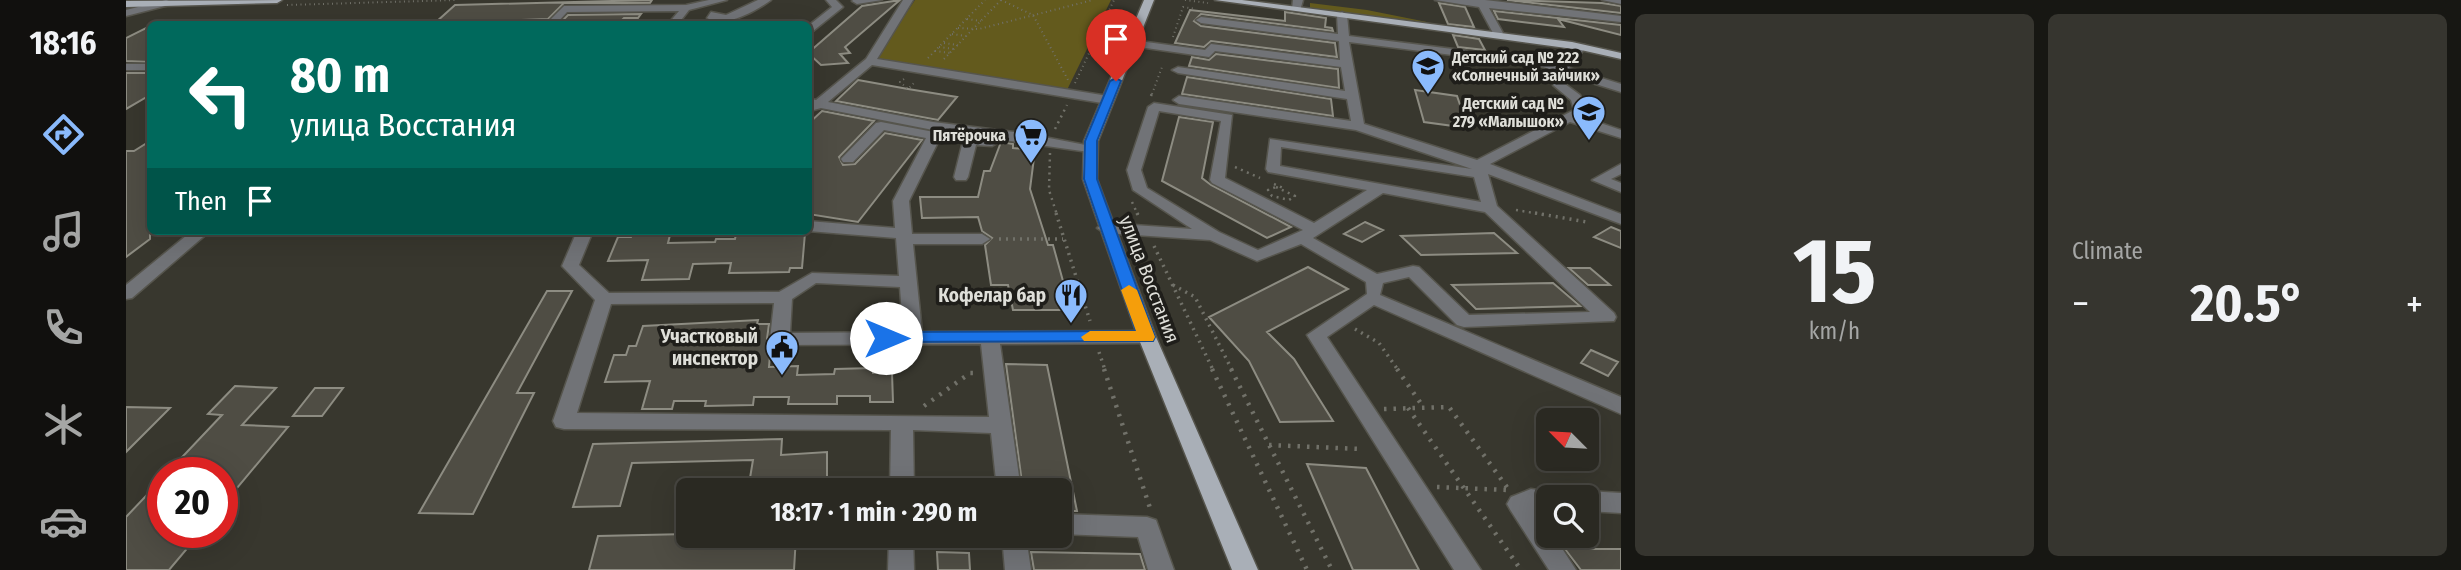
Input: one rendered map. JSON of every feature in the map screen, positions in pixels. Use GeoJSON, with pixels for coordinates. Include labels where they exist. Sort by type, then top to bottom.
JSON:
{"type":"FeatureCollection","features":[{"type":"Feature","properties":{"kind":"main road","name":"улица Восстания"},"geometry":{"type":"LineString","coordinates":[[1149,0],[1091,141],[1090,179],[1105,228],[1147,337],[1245,570]]}},
{"type":"Feature","properties":{"kind":"main road"},"geometry":{"type":"LineString","coordinates":[[1220,0],[1298,5],[1342,15],[1581,47]]}},
{"type":"Feature","properties":{"kind":"main road"},"geometry":{"type":"LineString","coordinates":[[126,4],[277,3]]}},
{"type":"Feature","properties":{"kind":"main road"},"geometry":{"type":"LineString","coordinates":[[1385,9],[1621,56]]}},
{"type":"Feature","properties":{"kind":"street"},"geometry":{"type":"LineString","coordinates":[[718,6],[712,18],[728,18],[766,0]]}},
{"type":"Feature","properties":{"kind":"street"},"geometry":{"type":"LineString","coordinates":[[812,29],[838,7],[831,0]]}},
{"type":"Feature","properties":{"kind":"street"},"geometry":{"type":"LineString","coordinates":[[857,1],[877,0]]}},
{"type":"Feature","properties":{"kind":"street"},"geometry":{"type":"LineString","coordinates":[[812,106],[870,61],[908,0]]}},
{"type":"Feature","properties":{"kind":"street"},"geometry":{"type":"LineString","coordinates":[[1440,0],[1481,2],[1621,19]]}},
{"type":"Feature","properties":{"kind":"street"},"geometry":{"type":"LineString","coordinates":[[1607,0],[1621,1]]}},
{"type":"Feature","properties":{"kind":"street"},"geometry":{"type":"LineString","coordinates":[[1481,2],[1498,33]]}},
{"type":"Feature","properties":{"kind":"street"},"geometry":{"type":"LineString","coordinates":[[126,13],[166,3]]}},
{"type":"Feature","properties":{"kind":"street"},"geometry":{"type":"LineString","coordinates":[[554,21],[564,9],[718,6]]}},
{"type":"Feature","properties":{"kind":"street"},"geometry":{"type":"LineString","coordinates":[[675,21],[686,8]]}},
{"type":"Feature","properties":{"kind":"street"},"geometry":{"type":"LineString","coordinates":[[1342,15],[1346,64],[1358,126]]}},
{"type":"Feature","properties":{"kind":"street"},"geometry":{"type":"LineString","coordinates":[[1201,20],[1541,63],[1621,88]]}},
{"type":"Feature","properties":{"kind":"street"},"geometry":{"type":"LineString","coordinates":[[1132,43],[1209,54],[1211,47],[1346,64]]}},
{"type":"Feature","properties":{"kind":"street"},"geometry":{"type":"LineString","coordinates":[[1490,208],[1273,169],[1275,142],[1479,169],[1581,111],[1576,98],[1559,85],[1562,69],[1581,47]]}},
{"type":"Feature","properties":{"kind":"street"},"geometry":{"type":"LineString","coordinates":[[870,61],[1108,100]]}},
{"type":"Feature","properties":{"kind":"street"},"geometry":{"type":"LineString","coordinates":[[127,67],[147,67]]}},
{"type":"Feature","properties":{"kind":"street"},"geometry":{"type":"LineString","coordinates":[[1178,70],[1352,96]]}},
{"type":"Feature","properties":{"kind":"street"},"geometry":{"type":"LineString","coordinates":[[1179,100],[1358,126],[1621,219]]}},
{"type":"Feature","properties":{"kind":"street"},"geometry":{"type":"LineString","coordinates":[[812,106],[1091,150]]}},
{"type":"Feature","properties":{"kind":"street"},"geometry":{"type":"LineString","coordinates":[[1380,188],[1309,234],[1258,256],[1213,235],[1140,190],[1134,170],[1154,107],[1228,118],[1217,180],[1309,234],[1374,289],[1621,406]]}},
{"type":"Feature","properties":{"kind":"street"},"geometry":{"type":"LineString","coordinates":[[1569,117],[1621,134]]}},
{"type":"Feature","properties":{"kind":"street"},"geometry":{"type":"LineString","coordinates":[[848,159],[881,126],[934,136],[901,201],[913,338]]}},
{"type":"Feature","properties":{"kind":"street"},"geometry":{"type":"LineString","coordinates":[[961,177],[970,141],[1039,146],[1051,143]]}},
{"type":"Feature","properties":{"kind":"street"},"geometry":{"type":"LineString","coordinates":[[1621,168],[1599,180],[1621,188]]}},
{"type":"Feature","properties":{"kind":"street"},"geometry":{"type":"LineString","coordinates":[[1468,570],[1316,335],[1340,320],[1374,289],[1413,271],[1464,321],[1607,317],[1490,208],[1479,169]]}},
{"type":"Feature","properties":{"kind":"street"},"geometry":{"type":"LineString","coordinates":[[812,226],[904,237],[982,239]]}},
{"type":"Feature","properties":{"kind":"street"},"geometry":{"type":"LineString","coordinates":[[1105,228],[1213,235]]}},
{"type":"Feature","properties":{"kind":"street"},"geometry":{"type":"LineString","coordinates":[[126,294],[197,235]]}},
{"type":"Feature","properties":{"kind":"street"},"geometry":{"type":"LineString","coordinates":[[583,235],[570,266],[604,299],[783,297],[812,278],[908,282]]}},
{"type":"Feature","properties":{"kind":"street"},"geometry":{"type":"LineString","coordinates":[[783,297],[780,339],[1147,337]]}},
{"type":"Feature","properties":{"kind":"street"},"geometry":{"type":"LineString","coordinates":[[604,299],[564,421],[1003,425]]}},
{"type":"Feature","properties":{"kind":"street"},"geometry":{"type":"LineString","coordinates":[[990,337],[1008,478]]}},
{"type":"Feature","properties":{"kind":"street"},"geometry":{"type":"LineString","coordinates":[[902,422],[902,478]]}},
{"type":"Feature","properties":{"kind":"street"},"geometry":{"type":"LineString","coordinates":[[1514,497],[1536,499]]}},
{"type":"Feature","properties":{"kind":"street"},"geometry":{"type":"LineString","coordinates":[[1514,497],[1563,570]]}},
{"type":"Feature","properties":{"kind":"street"},"geometry":{"type":"LineString","coordinates":[[1599,502],[1621,503]]}},
{"type":"Feature","properties":{"kind":"street"},"geometry":{"type":"LineString","coordinates":[[1072,524],[1147,527],[1161,570]]}},
{"type":"Feature","properties":{"kind":"street"},"geometry":{"type":"LineString","coordinates":[[901,548],[901,570]]}},
{"type":"Feature","properties":{"kind":"street"},"geometry":{"type":"LineString","coordinates":[[1015,548],[1018,570]]}},
{"type":"Feature","properties":{"kind":"path"},"geometry":{"type":"LineString","coordinates":[[277,3],[457,0]]}},
{"type":"Feature","properties":{"kind":"path"},"geometry":{"type":"LineString","coordinates":[[928,58],[985,0]]}},
{"type":"Feature","properties":{"kind":"path"},"geometry":{"type":"LineString","coordinates":[[943,61],[1001,0],[1033,15],[1072,88],[1114,0]]}},
{"type":"Feature","properties":{"kind":"path"},"geometry":{"type":"LineString","coordinates":[[958,28],[972,30],[1093,0]]}},
{"type":"Feature","properties":{"kind":"path"},"geometry":{"type":"LineString","coordinates":[[1139,100],[1151,96],[1182,7]]}},
{"type":"Feature","properties":{"kind":"path"},"geometry":{"type":"LineString","coordinates":[[967,19],[981,21]]}},
{"type":"Feature","properties":{"kind":"path"},"geometry":{"type":"LineString","coordinates":[[952,34],[967,36]]}},
{"type":"Feature","properties":{"kind":"path"},"geometry":{"type":"LineString","coordinates":[[944,43],[958,45]]}},
{"type":"Feature","properties":{"kind":"path"},"geometry":{"type":"LineString","coordinates":[[939,47],[954,49]]}},
{"type":"Feature","properties":{"kind":"path"},"geometry":{"type":"LineString","coordinates":[[935,51],[950,53]]}},
{"type":"Feature","properties":{"kind":"path"},"geometry":{"type":"LineString","coordinates":[[908,89],[916,81]]}},
{"type":"Feature","properties":{"kind":"path"},"geometry":{"type":"LineString","coordinates":[[1221,160],[1263,179]]}},
{"type":"Feature","properties":{"kind":"path"},"geometry":{"type":"LineString","coordinates":[[1273,183],[1283,188],[1295,197],[1283,200],[1269,193],[1271,188],[1283,188]]}},
{"type":"Feature","properties":{"kind":"path"},"geometry":{"type":"LineString","coordinates":[[1129,194],[1307,570]]}},
{"type":"Feature","properties":{"kind":"path"},"geometry":{"type":"LineString","coordinates":[[1490,208],[1597,222]]}},
{"type":"Feature","properties":{"kind":"path"},"geometry":{"type":"LineString","coordinates":[[982,239],[1063,239]]}},
{"type":"Feature","properties":{"kind":"path"},"geometry":{"type":"LineString","coordinates":[[1171,284],[1195,297],[1332,570]]}},
{"type":"Feature","properties":{"kind":"path"},"geometry":{"type":"LineString","coordinates":[[1340,320],[1379,343],[1424,408]]}},
{"type":"Feature","properties":{"kind":"path"},"geometry":{"type":"LineString","coordinates":[[902,422],[970,373],[996,372]]}},
{"type":"Feature","properties":{"kind":"path"},"geometry":{"type":"LineString","coordinates":[[1364,409],[1449,407],[1514,497]]}},
{"type":"Feature","properties":{"kind":"path"},"geometry":{"type":"LineString","coordinates":[[1408,408],[1521,570]]}},
{"type":"Feature","properties":{"kind":"path"},"geometry":{"type":"LineString","coordinates":[[1269,445],[1362,449]]}},
{"type":"Feature","properties":{"kind":"path"},"geometry":{"type":"LineString","coordinates":[[1413,485],[1464,488],[1514,497]]}},
{"type":"Feature","properties":{"kind":"shaded area"},"geometry":{"type":"Polygon","coordinates":[[[915,0],[1111,0],[1066,92],[875,60],[915,0]]]}},
{"type":"Feature","properties":{"kind":"shaded area"},"geometry":{"type":"Polygon","coordinates":[[[1310,3],[1367,10],[1432,23],[1315,9],[1310,8],[1310,3]]]}},
{"type":"Feature","properties":{"kind":"building"},"geometry":{"type":"Polygon","coordinates":[[[652,0],[650,3],[564,3],[548,19],[437,21],[455,5],[652,0]]]}},
{"type":"Feature","properties":{"kind":"building"},"geometry":{"type":"Polygon","coordinates":[[[900,0],[845,47],[850,53],[840,54],[848,63],[821,65],[812,57],[812,50],[862,6],[900,0]]]}},
{"type":"Feature","properties":{"kind":"building"},"geometry":{"type":"Polygon","coordinates":[[[1507,0],[1602,3],[1621,6],[1621,13],[1507,0]]]}},
{"type":"Feature","properties":{"kind":"building"},"geometry":{"type":"Polygon","coordinates":[[[1439,3],[1465,7],[1474,27],[1448,24],[1439,3]]]}},
{"type":"Feature","properties":{"kind":"building"},"geometry":{"type":"Polygon","coordinates":[[[1190,10],[1285,21],[1285,12],[1326,18],[1325,27],[1332,28],[1333,31],[1201,14],[1194,21],[1201,26],[1335,43],[1337,57],[1211,41],[1204,47],[1175,43],[1190,10]]]}},
{"type":"Feature","properties":{"kind":"building"},"geometry":{"type":"Polygon","coordinates":[[[1494,11],[1621,25],[1621,35],[1558,19],[1564,27],[1498,19],[1494,11]]]}},
{"type":"Feature","properties":{"kind":"building"},"geometry":{"type":"Polygon","coordinates":[[[641,14],[638,18],[624,18],[621,21],[563,20],[568,15],[641,14]]]}},
{"type":"Feature","properties":{"kind":"building"},"geometry":{"type":"Polygon","coordinates":[[[147,28],[147,62],[126,61],[126,38],[147,28]]]}},
{"type":"Feature","properties":{"kind":"building"},"geometry":{"type":"Polygon","coordinates":[[[1453,35],[1479,39],[1485,50],[1458,47],[1453,35]]]}},
{"type":"Feature","properties":{"kind":"building"},"geometry":{"type":"Polygon","coordinates":[[[1216,54],[1338,69],[1339,88],[1189,66],[1192,57],[1209,60],[1216,54]]]}},
{"type":"Feature","properties":{"kind":"building"},"geometry":{"type":"Polygon","coordinates":[[[126,73],[147,73],[147,97],[126,109],[126,73]]]}},
{"type":"Feature","properties":{"kind":"building"},"geometry":{"type":"Polygon","coordinates":[[[1187,77],[1331,99],[1333,116],[1182,94],[1187,77]]]}},
{"type":"Feature","properties":{"kind":"building"},"geometry":{"type":"Polygon","coordinates":[[[858,80],[957,97],[938,120],[836,101],[858,80]]]}},
{"type":"Feature","properties":{"kind":"building"},"geometry":{"type":"Polygon","coordinates":[[[1415,90],[1457,96],[1468,128],[1424,122],[1415,90]]]}},
{"type":"Feature","properties":{"kind":"building"},"geometry":{"type":"Polygon","coordinates":[[[822,111],[874,121],[839,157],[843,165],[855,164],[885,133],[922,140],[858,222],[812,215],[812,120],[822,111]]]}},
{"type":"Feature","properties":{"kind":"building"},"geometry":{"type":"Polygon","coordinates":[[[1179,117],[1213,122],[1202,178],[1291,227],[1267,238],[1162,181],[1179,117]]]}},
{"type":"Feature","properties":{"kind":"building"},"geometry":{"type":"Polygon","coordinates":[[[1001,142],[1013,144],[1013,148],[1035,150],[1030,189],[1048,245],[1053,245],[1071,310],[1013,310],[1008,285],[991,285],[985,245],[992,238],[982,231],[978,217],[922,218],[920,197],[978,197],[984,171],[990,171],[1001,142]]]}},
{"type":"Feature","properties":{"kind":"building"},"geometry":{"type":"Polygon","coordinates":[[[147,143],[147,235],[150,235],[150,239],[126,257],[126,151],[134,151],[147,143]]]}},
{"type":"Feature","properties":{"kind":"building"},"geometry":{"type":"Polygon","coordinates":[[[1365,222],[1383,230],[1362,242],[1344,234],[1365,222]]]}},
{"type":"Feature","properties":{"kind":"building"},"geometry":{"type":"Polygon","coordinates":[[[1611,227],[1621,231],[1621,248],[1594,237],[1611,227]]]}},
{"type":"Feature","properties":{"kind":"building"},"geometry":{"type":"Polygon","coordinates":[[[1494,233],[1517,253],[1421,255],[1401,236],[1494,233]]]}},
{"type":"Feature","properties":{"kind":"building"},"geometry":{"type":"Polygon","coordinates":[[[670,235],[668,243],[715,242],[716,239],[735,239],[736,235],[805,235],[802,268],[790,268],[789,272],[729,273],[731,263],[693,264],[689,279],[642,280],[648,260],[608,261],[618,237],[670,235]]]}},
{"type":"Feature","properties":{"kind":"building"},"geometry":{"type":"Polygon","coordinates":[[[1308,267],[1348,289],[1267,332],[1294,359],[1333,421],[1280,422],[1249,361],[1209,317],[1308,267]]]}},
{"type":"Feature","properties":{"kind":"building"},"geometry":{"type":"Polygon","coordinates":[[[1569,268],[1590,268],[1610,285],[1588,285],[1569,268]]]}},
{"type":"Feature","properties":{"kind":"building"},"geometry":{"type":"Polygon","coordinates":[[[1553,283],[1580,306],[1476,309],[1452,285],[1553,283]]]}},
{"type":"Feature","properties":{"kind":"building"},"geometry":{"type":"Polygon","coordinates":[[[547,291],[572,291],[517,393],[534,393],[473,514],[419,513],[547,291]]]}},
{"type":"Feature","properties":{"kind":"building"},"geometry":{"type":"Polygon","coordinates":[[[758,320],[757,324],[769,324],[769,367],[798,366],[797,375],[834,374],[835,369],[873,368],[873,373],[892,373],[893,402],[870,402],[870,396],[837,396],[837,404],[788,404],[789,397],[754,397],[753,405],[705,406],[706,401],[674,401],[672,409],[642,409],[650,381],[605,382],[614,355],[626,355],[629,346],[636,346],[643,326],[758,320]]]}},
{"type":"Feature","properties":{"kind":"building"},"geometry":{"type":"Polygon","coordinates":[[[1591,350],[1618,362],[1608,376],[1581,363],[1591,350]]]}},
{"type":"Feature","properties":{"kind":"building"},"geometry":{"type":"Polygon","coordinates":[[[1006,364],[1047,365],[1070,478],[1021,478],[1006,364]]]}},
{"type":"Feature","properties":{"kind":"building"},"geometry":{"type":"Polygon","coordinates":[[[235,386],[276,388],[242,425],[288,427],[238,487],[238,457],[182,457],[222,415],[208,414],[235,386]]]}},
{"type":"Feature","properties":{"kind":"building"},"geometry":{"type":"Polygon","coordinates":[[[315,388],[343,388],[322,416],[293,416],[315,388]]]}},
{"type":"Feature","properties":{"kind":"building"},"geometry":{"type":"Polygon","coordinates":[[[126,407],[170,408],[126,452],[126,407]]]}},
{"type":"Feature","properties":{"kind":"building"},"geometry":{"type":"Polygon","coordinates":[[[782,439],[781,455],[827,452],[827,478],[750,478],[753,460],[632,463],[620,506],[573,507],[593,444],[782,439]]]}},
{"type":"Feature","properties":{"kind":"building"},"geometry":{"type":"Polygon","coordinates":[[[1307,464],[1366,468],[1419,570],[1353,570],[1307,464]]]}},
{"type":"Feature","properties":{"kind":"building"},"geometry":{"type":"Polygon","coordinates":[[[1072,487],[1077,511],[1072,511],[1072,487]]]}},
{"type":"Feature","properties":{"kind":"building"},"geometry":{"type":"Polygon","coordinates":[[[147,495],[147,548],[188,548],[169,570],[126,570],[126,517],[147,495]]]}},
{"type":"Feature","properties":{"kind":"building"},"geometry":{"type":"Polygon","coordinates":[[[676,534],[676,548],[795,548],[794,570],[589,570],[598,536],[676,534]]]}},
{"type":"Feature","properties":{"kind":"building"},"geometry":{"type":"Polygon","coordinates":[[[1565,549],[1621,549],[1621,570],[1581,570],[1565,549]]]}},
{"type":"Feature","properties":{"kind":"building"},"geometry":{"type":"Polygon","coordinates":[[[937,552],[969,553],[970,570],[938,570],[937,552]]]}},
{"type":"Feature","properties":{"kind":"building"},"geometry":{"type":"Polygon","coordinates":[[[1031,552],[1140,554],[1145,570],[1034,570],[1031,552]]]}},
{"type":"Feature","properties":{"kind":"slow traffic"},"geometry":{"type":"LineString","coordinates":[[1090,337],[1147,337],[1129,290]]}},
{"type":"Feature","properties":{"kind":"place","name":"Детский сад № 222 «Солнечный зайчик»"},"geometry":{"type":"Point","coordinates":[1428,96]}},
{"type":"Feature","properties":{"kind":"place","name":"Детский сад № 279 «Малышок»"},"geometry":{"type":"Point","coordinates":[1589,142]}},
{"type":"Feature","properties":{"kind":"place","name":"Пятёрочка"},"geometry":{"type":"Point","coordinates":[1031,165]}},
{"type":"Feature","properties":{"kind":"place","name":"Кофелар бар"},"geometry":{"type":"Point","coordinates":[1071,325]}},
{"type":"Feature","properties":{"kind":"place","name":"Участковый инспектор"},"geometry":{"type":"Point","coordinates":[782,377]}},
{"type":"Feature","properties":{"kind":"route"},"geometry":{"type":"LineString","coordinates":[[886,338],[1147,337],[1105,228],[1090,179],[1091,141],[1116,81]]}}]}
